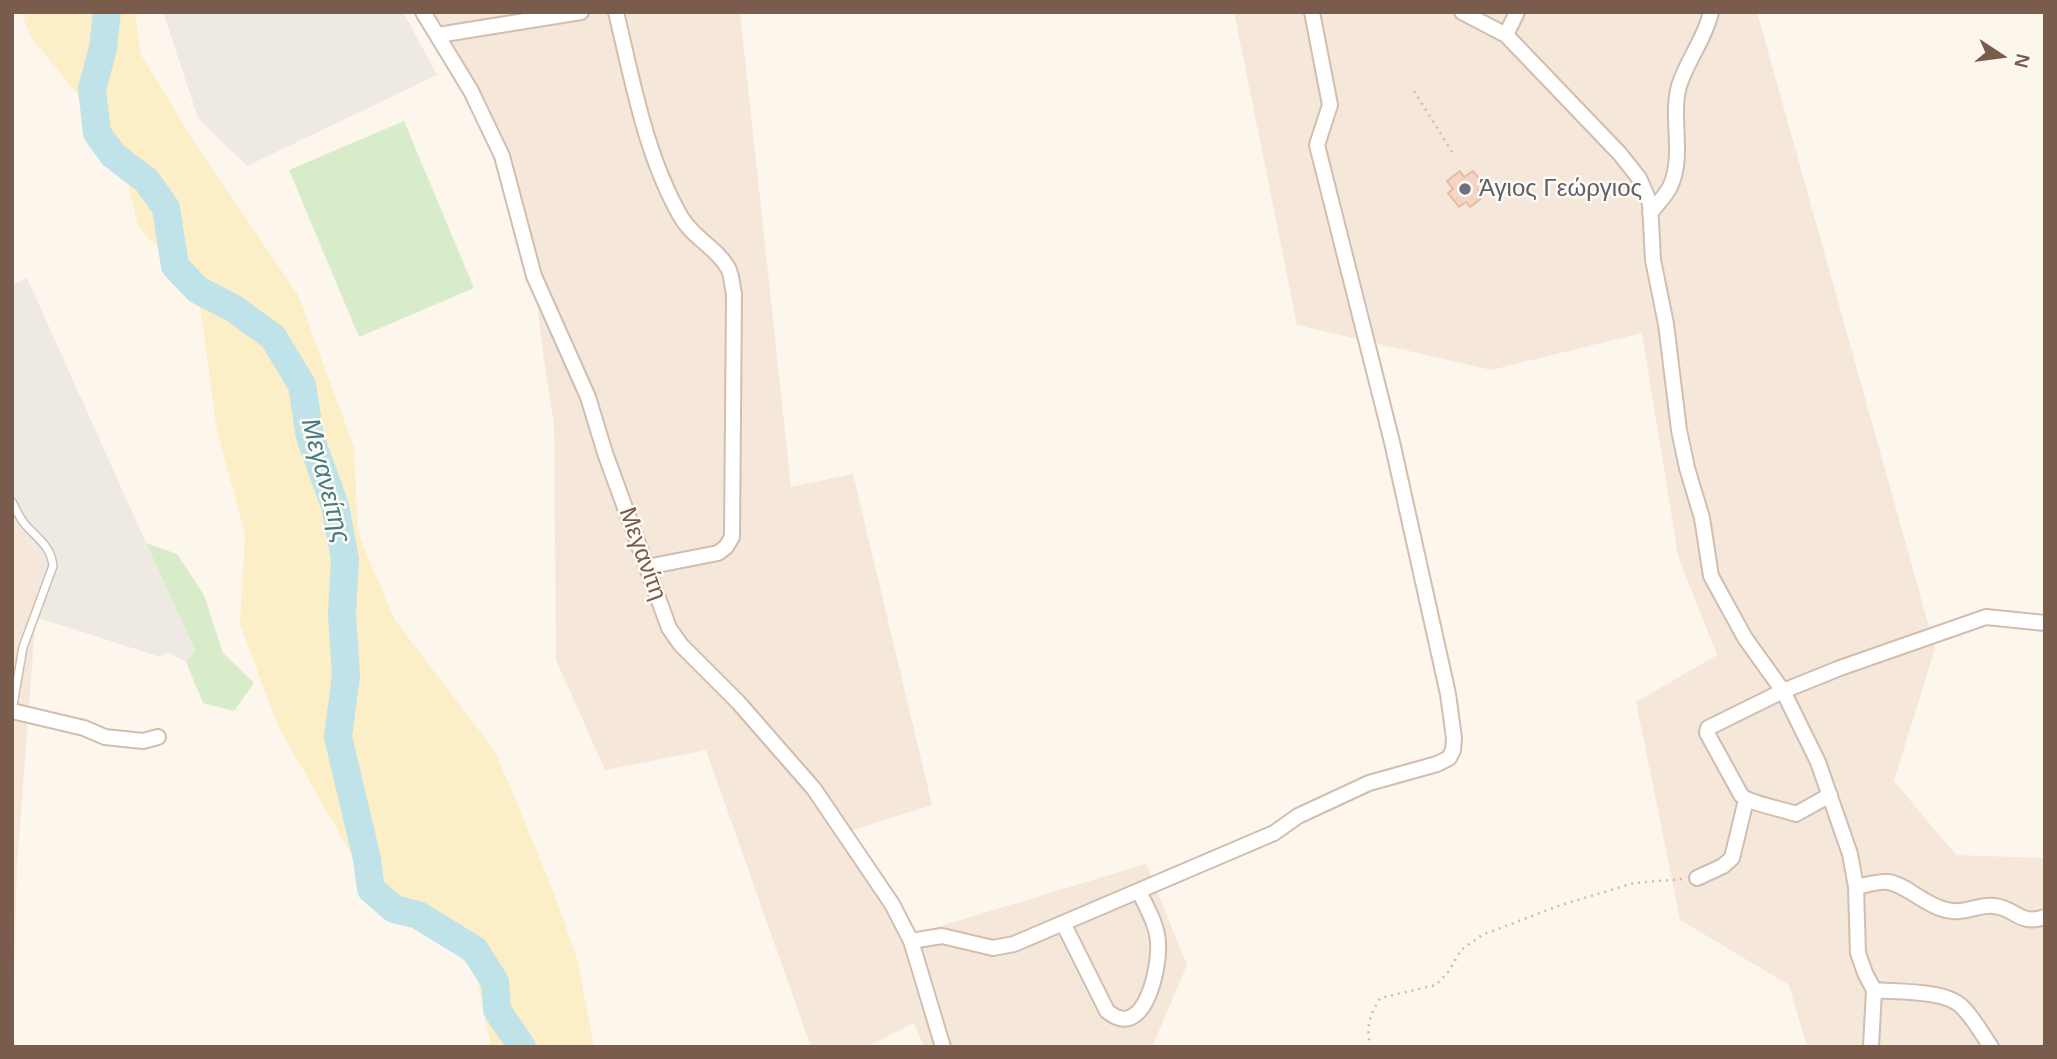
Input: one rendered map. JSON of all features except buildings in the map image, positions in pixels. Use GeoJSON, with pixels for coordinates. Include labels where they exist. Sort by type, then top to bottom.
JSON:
{"type":"FeatureCollection","features":[{"type":"Feature","properties":{"kind":"street","name":"Μεγανίτη"},"geometry":{"type":"LineString","coordinates":[[423,12],[471,91],[502,156],[534,276],[588,397],[663,615],[674,636],[738,702],[814,789],[892,904],[911,941],[943,1047]]}},
{"type":"Feature","properties":{"kind":"street"},"geometry":{"type":"LineString","coordinates":[[438,34],[581,12]]}},
{"type":"Feature","properties":{"kind":"street"},"geometry":{"type":"LineString","coordinates":[[616,12],[644,127],[662,176],[680,217],[692,233],[718,254],[729,270],[734,294],[732,537],[718,554],[647,567]]}},
{"type":"Feature","properties":{"kind":"street"},"geometry":{"type":"LineString","coordinates":[[911,941],[942,936],[984,947],[1005,947],[1274,833],[1298,816],[1369,783],[1437,764],[1449,758],[1453,750],[1448,694],[1392,442],[1317,145],[1330,106],[1312,12]]}},
{"type":"Feature","properties":{"kind":"street"},"geometry":{"type":"LineString","coordinates":[[1462,12],[1506,34],[1536,63],[1627,162],[1647,194],[1653,260],[1666,324],[1679,430],[1702,518],[1711,576],[1745,638],[1783,691],[1814,753],[1847,842],[1856,887],[1858,953],[1874,990],[1871,1047]]}},
{"type":"Feature","properties":{"kind":"street"},"geometry":{"type":"LineString","coordinates":[[1506,34],[1517,12]]}},
{"type":"Feature","properties":{"kind":"street"},"geometry":{"type":"LineString","coordinates":[[1650,213],[1673,179],[1677,149],[1676,98],[1684,71],[1703,36],[1711,12]]}},
{"type":"Feature","properties":{"kind":"street"},"geometry":{"type":"LineString","coordinates":[[1830,795],[1796,814],[1746,800],[1707,733],[1708,728],[1783,691],[1876,654],[1986,617],[2045,623]]}},
{"type":"Feature","properties":{"kind":"street"},"geometry":{"type":"LineString","coordinates":[[12,711],[84,728],[105,737],[143,741],[158,737]]}},
{"type":"Feature","properties":{"kind":"street"},"geometry":{"type":"LineString","coordinates":[[1697,878],[1723,866],[1732,858],[1746,800]]}},
{"type":"Feature","properties":{"kind":"street"},"geometry":{"type":"LineString","coordinates":[[1856,887],[1888,882],[1940,909],[1960,912],[1994,905],[2023,919],[2045,917]]}},
{"type":"Feature","properties":{"kind":"street"},"geometry":{"type":"LineString","coordinates":[[1063,923],[1107,1012],[1122,1019],[1130,1016],[1149,998],[1158,957],[1155,927],[1139,891]]}},
{"type":"Feature","properties":{"kind":"street"},"geometry":{"type":"LineString","coordinates":[[1874,990],[1950,999],[1961,1005],[1991,1047]]}},
{"type":"Feature","properties":{"kind":"lane"},"geometry":{"type":"LineString","coordinates":[[12,502],[23,522],[45,544],[52,556],[53,566],[23,647],[12,711]]}},
{"type":"Feature","properties":{"kind":"path"},"geometry":{"type":"LineString","coordinates":[[1414,91],[1454,155]]}},
{"type":"Feature","properties":{"kind":"path"},"geometry":{"type":"LineString","coordinates":[[1371,1047],[1367,1033],[1371,1013],[1380,998],[1436,985],[1449,971],[1461,950],[1482,935],[1561,905],[1634,883],[1697,878]]}},
{"type":"Feature","properties":{"kind":"shaded area"},"geometry":{"type":"Polygon","coordinates":[[[163,12],[403,12],[437,75],[247,166],[198,118],[163,12]]]}},
{"type":"Feature","properties":{"kind":"shaded area"},"geometry":{"type":"Polygon","coordinates":[[[423,12],[740,12],[791,487],[853,474],[932,805],[850,831],[914,934],[1146,864],[1187,965],[1152,1047],[924,1047],[914,1023],[866,1047],[811,1047],[706,750],[605,770],[556,660],[554,423],[534,276],[502,156],[423,12]]]}},
{"type":"Feature","properties":{"kind":"shaded area","name":"Άγιος Γεώργιος"},"geometry":{"type":"Polygon","coordinates":[[[1234,12],[1757,12],[1935,648],[1894,781],[1956,855],[2045,858],[2045,1047],[1807,1047],[1789,985],[1680,920],[1636,702],[1717,655],[1678,556],[1642,333],[1491,370],[1297,325],[1234,12]]]}},
{"type":"Feature","properties":{"kind":"shaded area"},"geometry":{"type":"Polygon","coordinates":[[[27,278],[195,652],[186,662],[168,652],[160,657],[36,617],[40,558],[12,516],[12,285],[27,278]]]}},
{"type":"Feature","properties":{"kind":"shaded area"},"geometry":{"type":"Polygon","coordinates":[[[12,516],[40,558],[17,866],[12,1047],[12,516]]]}},
{"type":"Feature","properties":{"kind":"green space"},"geometry":{"type":"Polygon","coordinates":[[[404,121],[474,288],[359,337],[289,170],[404,121]]]}},
{"type":"Feature","properties":{"kind":"green space"},"geometry":{"type":"Polygon","coordinates":[[[146,543],[177,554],[204,595],[223,653],[254,683],[234,711],[203,703],[186,662],[195,651],[146,543]]]}},
{"type":"Feature","properties":{"kind":"sand"},"geometry":{"type":"Polygon","coordinates":[[[21,12],[135,12],[141,55],[195,143],[298,295],[354,447],[358,533],[394,619],[495,751],[550,883],[577,958],[594,1047],[491,1047],[476,973],[418,915],[371,889],[277,724],[240,624],[245,534],[217,431],[198,290],[138,227],[120,147],[31,37],[21,12]]]}},
{"type":"Feature","properties":{"kind":"waterway","name":"Μεγανείτης"},"geometry":{"type":"LineString","coordinates":[[107,12],[103,48],[92,89],[97,133],[113,155],[147,181],[166,208],[175,266],[198,290],[233,308],[273,337],[302,385],[310,437],[335,506],[345,559],[342,615],[346,675],[338,737],[367,859],[371,889],[394,909],[418,915],[475,950],[495,982],[497,1010],[522,1047]]}},
{"type":"Feature","properties":{"kind":"place","name":"Άγιος Γεώργιος"},"geometry":{"type":"Point","coordinates":[1465,189]}}]}
